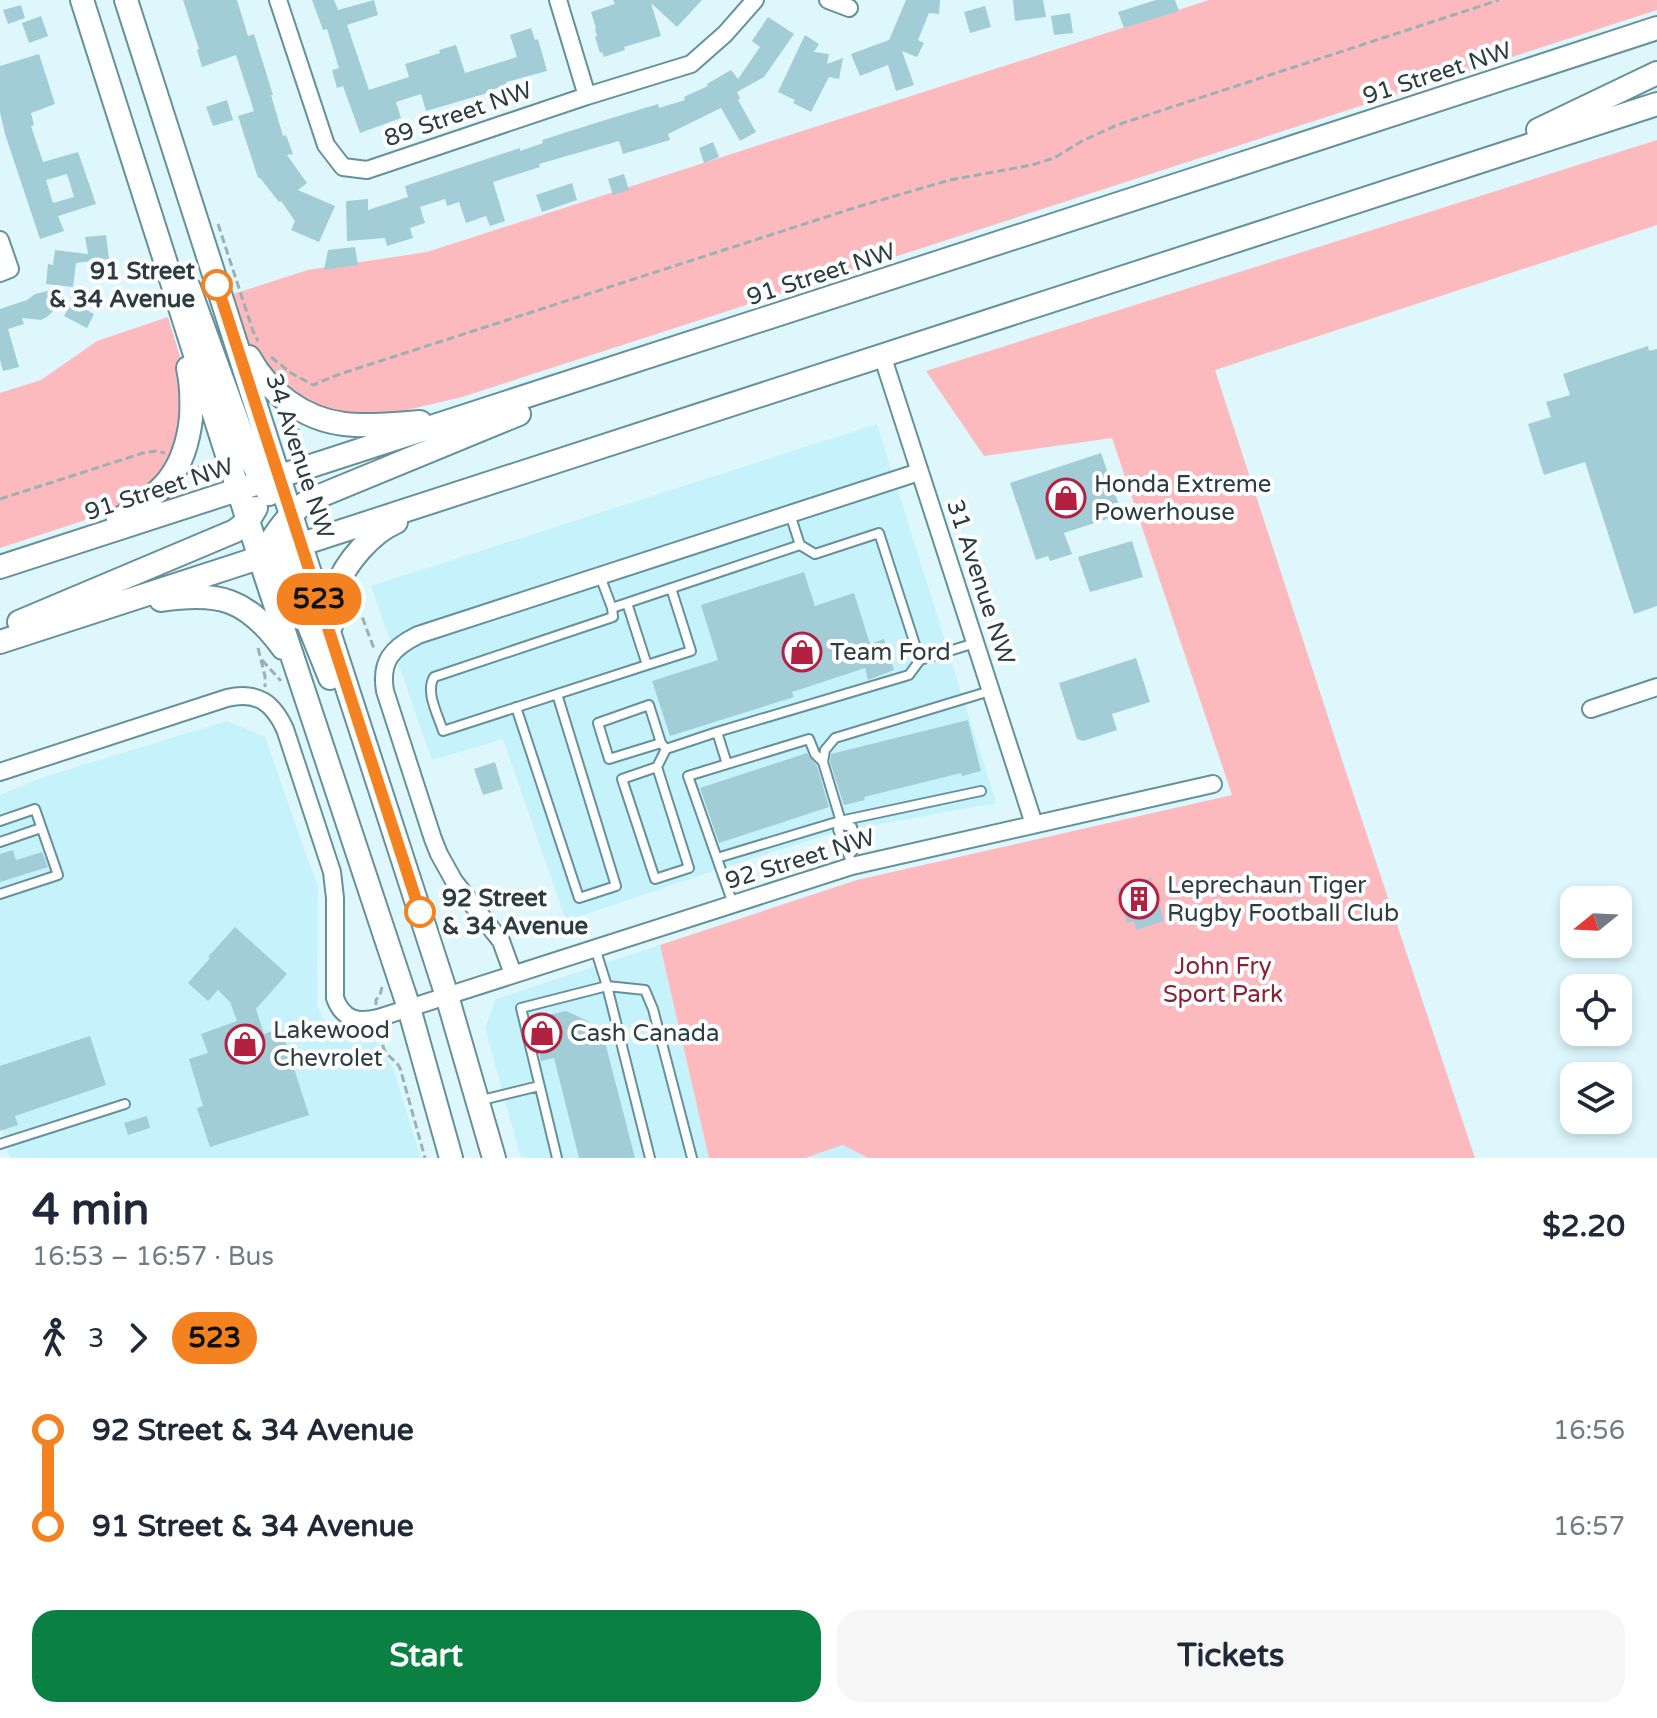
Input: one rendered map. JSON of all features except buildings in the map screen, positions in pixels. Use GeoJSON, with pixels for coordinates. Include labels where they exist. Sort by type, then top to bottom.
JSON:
{"type":"FeatureCollection","features":[{"type":"Feature","properties":{"kind":"main road","name":"34 Avenue NW"},"geometry":{"type":"LineString","coordinates":[[82,0],[239,490],[263,496]]}},
{"type":"Feature","properties":{"kind":"main road","name":"34 Avenue NW"},"geometry":{"type":"LineString","coordinates":[[126,0],[226,313],[263,496],[278,536],[294,661],[409,1008],[451,1158]]}},
{"type":"Feature","properties":{"kind":"main road","name":"91 Street NW"},"geometry":{"type":"LineString","coordinates":[[0,567],[239,490],[263,496],[293,471],[721,335],[1657,28]]}},
{"type":"Feature","properties":{"kind":"main road"},"geometry":{"type":"LineString","coordinates":[[1503,153],[1539,130],[1657,73]]}},
{"type":"Feature","properties":{"kind":"main road"},"geometry":{"type":"LineString","coordinates":[[278,536],[301,544],[1657,104]]}},
{"type":"Feature","properties":{"kind":"main road"},"geometry":{"type":"LineString","coordinates":[[1627,113],[1657,111]]}},
{"type":"Feature","properties":{"kind":"main road"},"geometry":{"type":"LineString","coordinates":[[85,539],[144,504],[178,468],[188,441],[192,387],[164,287],[145,197]]}},
{"type":"Feature","properties":{"kind":"main road"},"geometry":{"type":"LineString","coordinates":[[0,630],[235,531],[263,496],[186,277],[145,197]]}},
{"type":"Feature","properties":{"kind":"main road"},"geometry":{"type":"LineString","coordinates":[[226,313],[255,367],[272,391],[306,413],[343,424],[461,419]]}},
{"type":"Feature","properties":{"kind":"main road"},"geometry":{"type":"LineString","coordinates":[[0,642],[102,608],[278,536],[310,500],[721,335]]}},
{"type":"Feature","properties":{"kind":"main road"},"geometry":{"type":"LineString","coordinates":[[330,635],[336,589],[346,567],[366,544],[390,524],[471,490]]}},
{"type":"Feature","properties":{"kind":"main road","name":"34 Avenue NW"},"geometry":{"type":"LineString","coordinates":[[263,496],[278,536]]}},
{"type":"Feature","properties":{"kind":"main road","name":"34 Avenue NW"},"geometry":{"type":"LineString","coordinates":[[278,536],[301,544],[447,996],[494,1158]]}},
{"type":"Feature","properties":{"kind":"main road"},"geometry":{"type":"LineString","coordinates":[[278,536],[396,838]]}},
{"type":"Feature","properties":{"kind":"main road"},"geometry":{"type":"LineString","coordinates":[[102,608],[188,596],[218,597],[256,617],[273,633],[294,661]]}},
{"type":"Feature","properties":{"kind":"street","name":"89 Street NW"},"geometry":{"type":"LineString","coordinates":[[278,0],[326,145],[343,167],[367,170],[691,64],[725,34],[755,0]]}},
{"type":"Feature","properties":{"kind":"street"},"geometry":{"type":"LineString","coordinates":[[558,0],[587,96]]}},
{"type":"Feature","properties":{"kind":"street"},"geometry":{"type":"LineString","coordinates":[[828,0],[849,8]]}},
{"type":"Feature","properties":{"kind":"street"},"geometry":{"type":"LineString","coordinates":[[0,240],[5,271]]}},
{"type":"Feature","properties":{"kind":"street","name":"31 Avenue NW"},"geometry":{"type":"LineString","coordinates":[[882,355],[1034,824]]}},
{"type":"Feature","properties":{"kind":"street"},"geometry":{"type":"LineString","coordinates":[[513,974],[501,941],[454,881],[436,847],[385,691],[386,661],[400,646],[418,635],[919,472]]}},
{"type":"Feature","properties":{"kind":"street"},"geometry":{"type":"LineString","coordinates":[[1591,709],[1657,687]]}},
{"type":"Feature","properties":{"kind":"street"},"geometry":{"type":"LineString","coordinates":[[0,772],[227,698],[248,696],[261,700],[274,710],[285,729],[332,872],[335,898],[334,992],[338,1005],[349,1018],[357,1021],[409,1008]]}},
{"type":"Feature","properties":{"kind":"street","name":"92 Street NW"},"geometry":{"type":"LineString","coordinates":[[409,1008],[733,904],[850,860],[1034,824],[1213,784]]}},
{"type":"Feature","properties":{"kind":"lane"},"geometry":{"type":"LineString","coordinates":[[790,514],[800,545],[815,554],[879,533],[920,660]]}},
{"type":"Feature","properties":{"kind":"lane"},"geometry":{"type":"LineString","coordinates":[[612,608],[800,545]]}},
{"type":"Feature","properties":{"kind":"lane"},"geometry":{"type":"LineString","coordinates":[[600,576],[613,617],[434,677],[430,692],[443,731],[691,651],[671,588]]}},
{"type":"Feature","properties":{"kind":"lane"},"geometry":{"type":"LineString","coordinates":[[627,603],[647,665]]}},
{"type":"Feature","properties":{"kind":"lane"},"geometry":{"type":"LineString","coordinates":[[657,767],[622,779],[655,879],[689,868],[657,767],[663,746],[649,705],[598,723],[609,759],[663,746],[717,732],[909,675],[920,660],[975,643]]}},
{"type":"Feature","properties":{"kind":"lane"},"geometry":{"type":"LineString","coordinates":[[841,823],[823,762],[825,750],[835,738],[991,690]]}},
{"type":"Feature","properties":{"kind":"lane"},"geometry":{"type":"LineString","coordinates":[[516,707],[579,898],[616,886],[557,694]]}},
{"type":"Feature","properties":{"kind":"lane"},"geometry":{"type":"LineString","coordinates":[[717,732],[727,764]]}},
{"type":"Feature","properties":{"kind":"lane"},"geometry":{"type":"LineString","coordinates":[[733,904],[688,776],[809,739],[815,754],[823,762]]}},
{"type":"Feature","properties":{"kind":"lane"},"geometry":{"type":"LineString","coordinates":[[717,858],[841,823],[981,791]]}},
{"type":"Feature","properties":{"kind":"lane"},"geometry":{"type":"LineString","coordinates":[[0,821],[35,809],[58,875],[0,894]]}},
{"type":"Feature","properties":{"kind":"lane"},"geometry":{"type":"LineString","coordinates":[[841,823],[852,827],[857,846],[850,860]]}},
{"type":"Feature","properties":{"kind":"lane"},"geometry":{"type":"LineString","coordinates":[[0,842],[41,828]]}},
{"type":"Feature","properties":{"kind":"lane"},"geometry":{"type":"LineString","coordinates":[[595,948],[650,1158]]}},
{"type":"Feature","properties":{"kind":"lane"},"geometry":{"type":"LineString","coordinates":[[557,1158],[521,1008],[607,986],[645,990],[653,1009],[692,1158]]}},
{"type":"Feature","properties":{"kind":"lane"},"geometry":{"type":"LineString","coordinates":[[478,1101],[539,1086]]}},
{"type":"Feature","properties":{"kind":"lane"},"geometry":{"type":"LineString","coordinates":[[0,1144],[125,1104]]}},
{"type":"Feature","properties":{"kind":"path"},"geometry":{"type":"LineString","coordinates":[[268,355],[313,385],[857,207],[950,180],[1054,158],[1082,141],[1127,121],[1499,0]]}},
{"type":"Feature","properties":{"kind":"path"},"geometry":{"type":"LineString","coordinates":[[217,219],[259,343]]}},
{"type":"Feature","properties":{"kind":"path"},"geometry":{"type":"LineString","coordinates":[[0,499],[156,451],[182,458],[216,474]]}},
{"type":"Feature","properties":{"kind":"path"},"geometry":{"type":"LineString","coordinates":[[261,700],[266,682],[262,660]]}},
{"type":"Feature","properties":{"kind":"path"},"geometry":{"type":"LineString","coordinates":[[382,1040],[386,1053],[400,1068],[425,1158]]}},
{"type":"Feature","properties":{"kind":"shaded area"},"geometry":{"type":"Polygon","coordinates":[[[877,424],[996,803],[836,832],[566,921],[503,739],[432,760],[371,586],[877,424]]]}},
{"type":"Feature","properties":{"kind":"shaded area"},"geometry":{"type":"Polygon","coordinates":[[[227,721],[265,737],[318,888],[317,1005],[329,1031],[352,1043],[376,1042],[393,1068],[421,1158],[10,1158],[0,1124],[0,795],[44,777],[227,721]]]}},
{"type":"Feature","properties":{"kind":"shaded area"},"geometry":{"type":"Polygon","coordinates":[[[660,945],[709,1158],[521,1158],[485,1028],[496,999],[660,945]]]}},
{"type":"Feature","properties":{"kind":"shaded area"},"geometry":{"type":"Polygon","coordinates":[[[843,1145],[868,1158],[805,1158],[843,1145]]]}},
{"type":"Feature","properties":{"kind":"green space"},"geometry":{"type":"Polygon","coordinates":[[[1209,0],[1657,0],[1657,10],[462,397],[390,414],[356,416],[315,408],[285,391],[250,347],[230,295],[308,270],[427,252],[1209,0]]]}},
{"type":"Feature","properties":{"kind":"green space","name":"John Fry Sport Park"},"geometry":{"type":"Polygon","coordinates":[[[1657,140],[1657,225],[1215,370],[1475,1158],[868,1158],[843,1145],[805,1158],[709,1158],[660,945],[857,880],[1232,795],[1112,438],[984,456],[926,371],[1657,140]]]}},
{"type":"Feature","properties":{"kind":"green space"},"geometry":{"type":"Polygon","coordinates":[[[168,317],[184,370],[187,406],[166,474],[113,511],[0,548],[0,393],[41,380],[97,341],[168,317]]]}},
{"type":"Feature","properties":{"kind":"bus line","name":"523"},"geometry":{"type":"LineString","coordinates":[[217,285],[420,912]]}},
{"type":"Feature","properties":{"kind":"place","name":"91 Street & 34 Avenue"},"geometry":{"type":"Point","coordinates":[217,285]}},
{"type":"Feature","properties":{"kind":"place","name":"Honda Extreme Powerhouse"},"geometry":{"type":"Point","coordinates":[1066,498]}},
{"type":"Feature","properties":{"kind":"place","name":"Team Ford"},"geometry":{"type":"Point","coordinates":[802,652]}},
{"type":"Feature","properties":{"kind":"place","name":"Leprechaun Tiger Rugby Football Club"},"geometry":{"type":"Point","coordinates":[1139,899]}},
{"type":"Feature","properties":{"kind":"place","name":"92 Street & 34 Avenue"},"geometry":{"type":"Point","coordinates":[420,912]}},
{"type":"Feature","properties":{"kind":"place","name":"Cash Canada"},"geometry":{"type":"Point","coordinates":[542,1033]}},
{"type":"Feature","properties":{"kind":"place","name":"Lakewood Chevrolet"},"geometry":{"type":"Point","coordinates":[245,1044]}}]}
